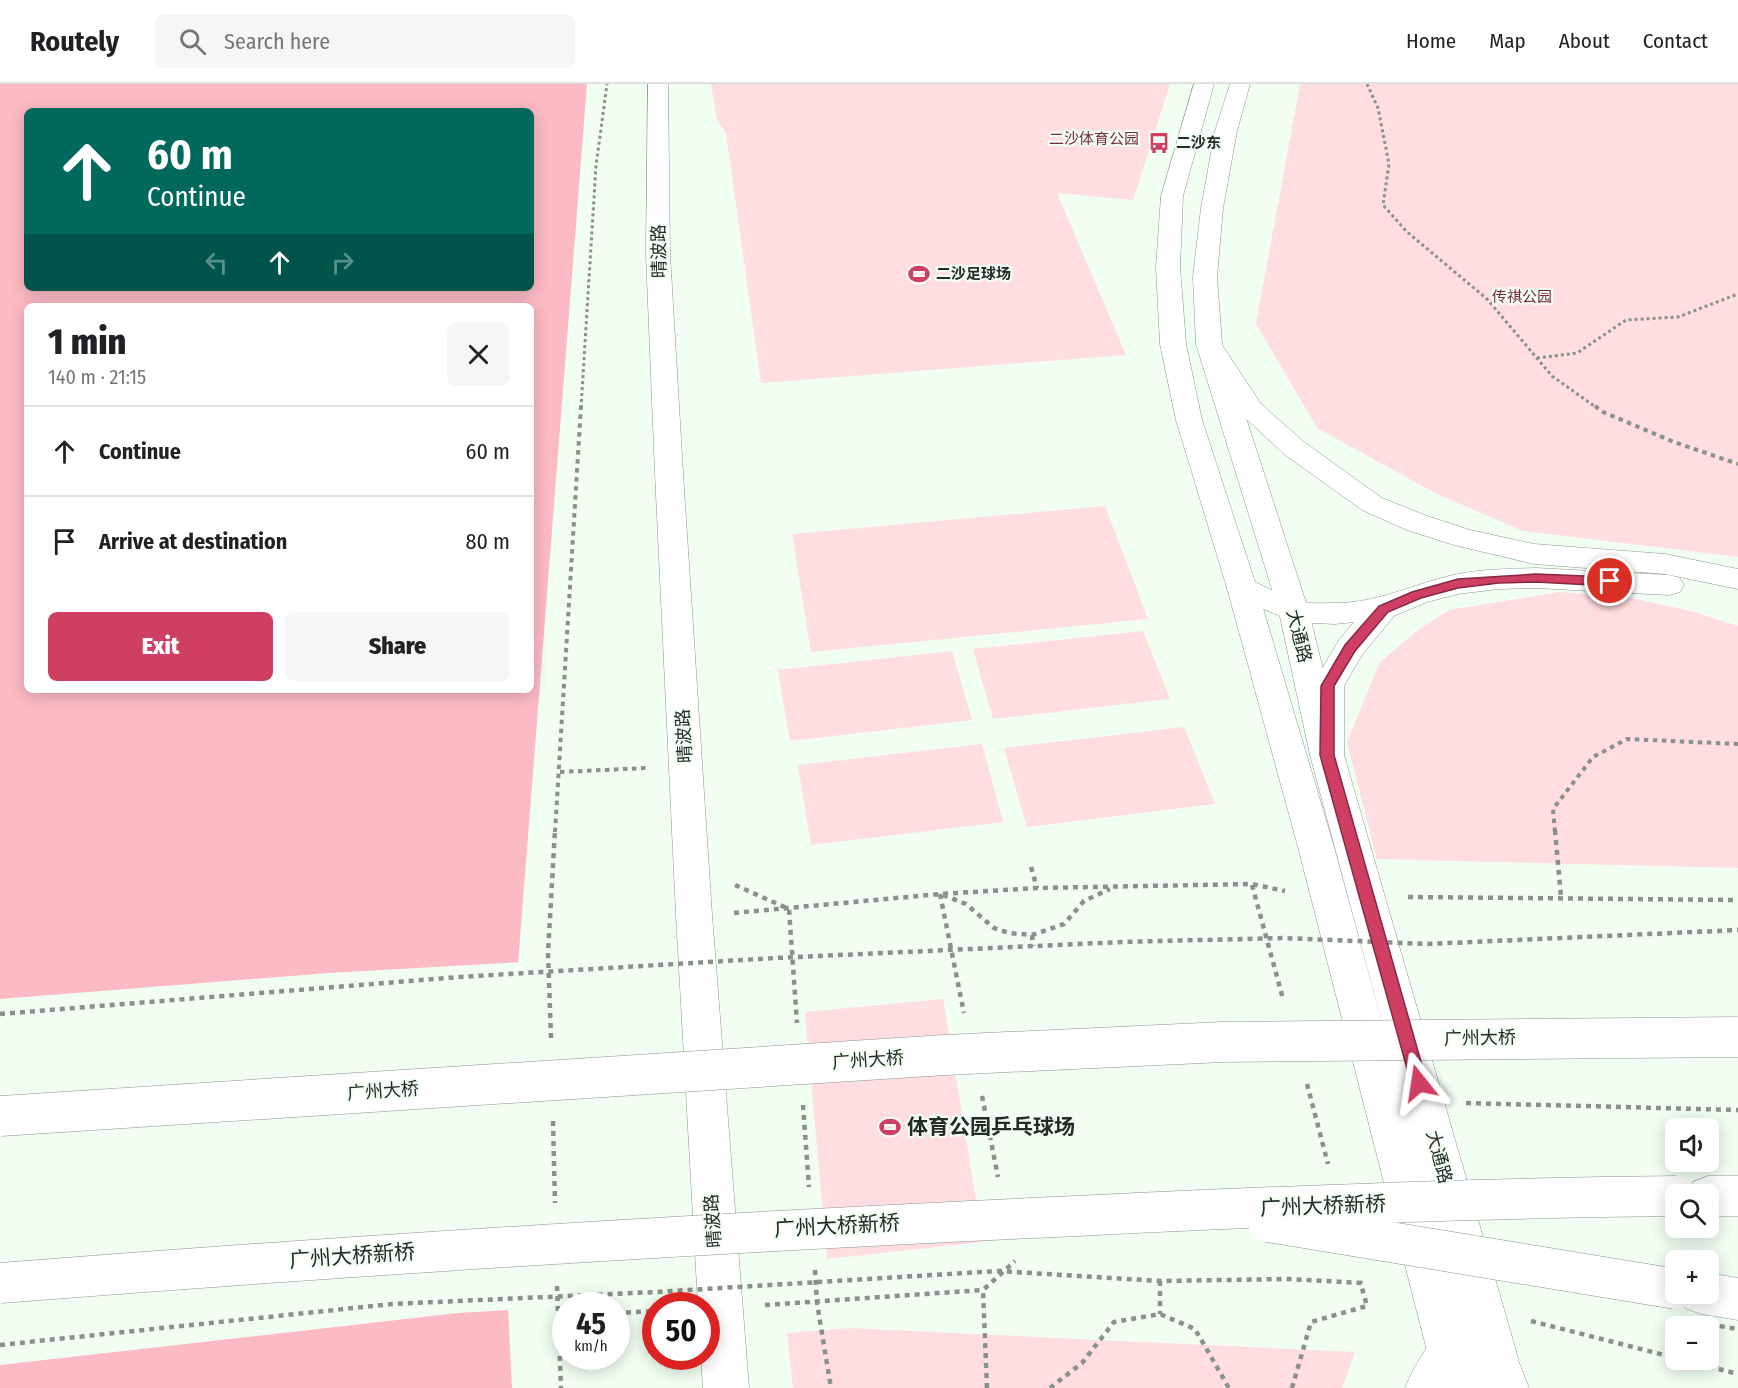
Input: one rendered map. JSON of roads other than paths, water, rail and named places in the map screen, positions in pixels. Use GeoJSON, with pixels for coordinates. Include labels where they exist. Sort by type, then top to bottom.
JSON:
{"type":"FeatureCollection","features":[{"type":"Feature","properties":{"kind":"main road","name":"晴波路"},"geometry":{"type":"LineString","coordinates":[[658,84],[658,254],[694,915],[726,1388]]}},
{"type":"Feature","properties":{"kind":"main road","name":"大通路"},"geometry":{"type":"LineString","coordinates":[[1204,84],[1172,196],[1168,267],[1173,344],[1189,420],[1242,588],[1329,900],[1468,1375]]}},
{"type":"Feature","properties":{"kind":"main road","name":"大通路"},"geometry":{"type":"LineString","coordinates":[[1240,84],[1226,131],[1212,208],[1205,277],[1209,344],[1294,612],[1327,755],[1368,899],[1468,1375]]}},
{"type":"Feature","properties":{"kind":"main road"},"geometry":{"type":"LineString","coordinates":[[1209,344],[1251,409],[1294,448],[1372,504],[1417,523],[1464,538],[1587,568],[1738,599]]}},
{"type":"Feature","properties":{"kind":"main road"},"geometry":{"type":"LineString","coordinates":[[1242,588],[1294,612],[1335,614],[1383,609],[1417,595],[1458,584],[1536,578],[1587,568],[1665,564],[1738,579]]}},
{"type":"Feature","properties":{"kind":"main road"},"geometry":{"type":"LineString","coordinates":[[1327,755],[1328,686],[1350,648],[1383,609]]}},
{"type":"Feature","properties":{"kind":"main road","name":"广州大桥"},"geometry":{"type":"LineString","coordinates":[[0,1116],[945,1055],[1223,1042],[1738,1037]]}},
{"type":"Feature","properties":{"kind":"main road","name":"广州大桥新桥"},"geometry":{"type":"LineString","coordinates":[[0,1283],[267,1262],[791,1228],[1500,1199],[1665,1196]]}},
{"type":"Feature","properties":{"kind":"main road"},"geometry":{"type":"LineString","coordinates":[[1719,1196],[1738,1196]]}},
{"type":"Feature","properties":{"kind":"main road"},"geometry":{"type":"LineString","coordinates":[[1198,1210],[1665,1296]]}},
{"type":"Feature","properties":{"kind":"main road"},"geometry":{"type":"LineString","coordinates":[[1719,1300],[1738,1299]]}},
{"type":"Feature","properties":{"kind":"place","name":"二沙东"},"geometry":{"type":"Point","coordinates":[1159,143]}},
{"type":"Feature","properties":{"kind":"place","name":"二沙足球场"},"geometry":{"type":"Point","coordinates":[919,274]}},
{"type":"Feature","properties":{"kind":"place","name":"体育公园乒乓球场"},"geometry":{"type":"Point","coordinates":[890,1127]}},
{"type":"Feature","properties":{"kind":"park label","name":"二沙体育公园"},"geometry":{"type":"Point","coordinates":[1094,139]}},
{"type":"Feature","properties":{"kind":"park label","name":"传祺公园"},"geometry":{"type":"Point","coordinates":[1522,297]}}]}
